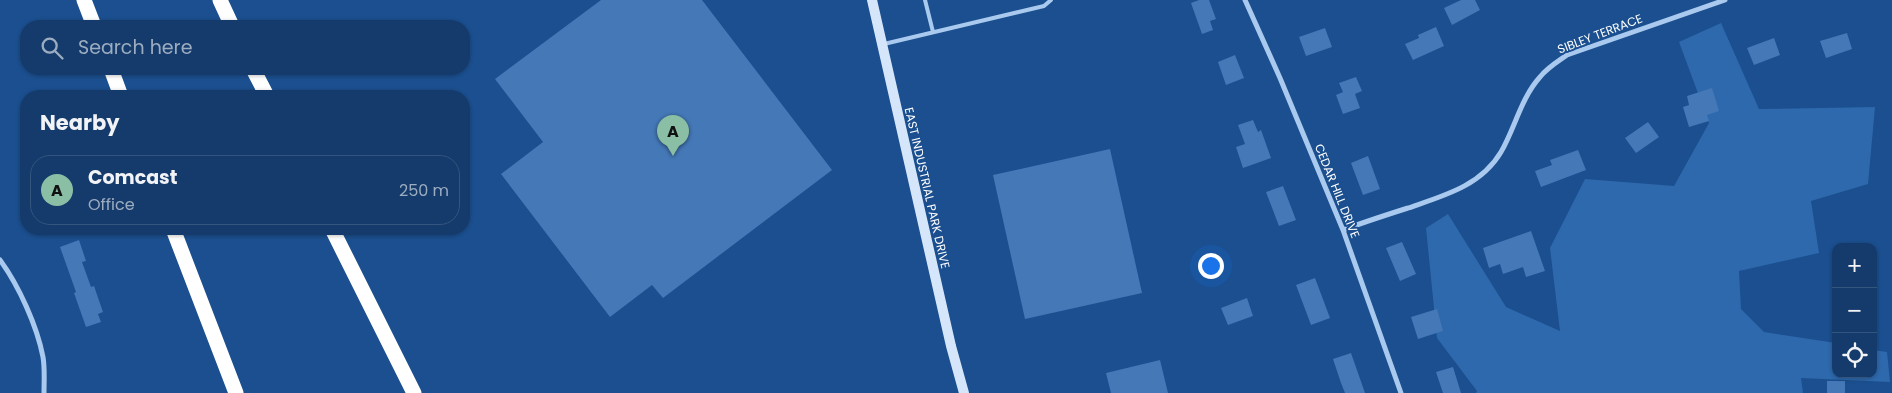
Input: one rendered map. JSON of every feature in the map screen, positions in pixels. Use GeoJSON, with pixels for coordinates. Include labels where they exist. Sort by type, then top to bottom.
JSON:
{"type":"FeatureCollection","features":[{"type":"Feature","properties":{"kind":"highway"},"geometry":{"type":"LineString","coordinates":[[84,0],[92,20]]}},
{"type":"Feature","properties":{"kind":"highway"},"geometry":{"type":"LineString","coordinates":[[220,0],[229,20]]}},
{"type":"Feature","properties":{"kind":"highway"},"geometry":{"type":"LineString","coordinates":[[113,75],[120,90]]}},
{"type":"Feature","properties":{"kind":"highway"},"geometry":{"type":"LineString","coordinates":[[256,75],[264,90]]}},
{"type":"Feature","properties":{"kind":"highway"},"geometry":{"type":"LineString","coordinates":[[175,235],[236,393]]}},
{"type":"Feature","properties":{"kind":"highway"},"geometry":{"type":"LineString","coordinates":[[335,235],[414,393]]}},
{"type":"Feature","properties":{"kind":"street","name":"EAST INDUSTRIAL PARK DRIVE"},"geometry":{"type":"LineString","coordinates":[[872,0],[962,393]]}},
{"type":"Feature","properties":{"kind":"street","name":"CEDAR HILL DRIVE"},"geometry":{"type":"LineString","coordinates":[[1245,0],[1280,78],[1342,230],[1402,393]]}},
{"type":"Feature","properties":{"kind":"street","name":"SIBLEY TERRACE"},"geometry":{"type":"LineString","coordinates":[[1342,230],[1449,194],[1478,177],[1501,152],[1530,90],[1552,65],[1567,55],[1725,0]]}},
{"type":"Feature","properties":{"kind":"street"},"geometry":{"type":"LineString","coordinates":[[0,260],[21,296],[34,328],[43,357],[44,393]]}},
{"type":"Feature","properties":{"kind":"lane"},"geometry":{"type":"LineString","coordinates":[[924,0],[933,32]]}},
{"type":"Feature","properties":{"kind":"lane"},"geometry":{"type":"LineString","coordinates":[[882,44],[1044,6],[1051,0]]}},
{"type":"Feature","properties":{"kind":"shaded area"},"geometry":{"type":"Polygon","coordinates":[[[1721,23],[1759,109],[1875,107],[1868,184],[1811,201],[1819,253],[1739,271],[1741,309],[1764,332],[1832,342],[1832,378],[1877,378],[1877,351],[1887,352],[1890,382],[1801,378],[1803,393],[1476,393],[1477,391],[1437,338],[1426,228],[1448,214],[1506,307],[1560,331],[1550,248],[1585,179],[1674,186],[1709,123],[1679,42],[1721,23]]]}},
{"type":"Feature","properties":{"kind":"building"},"geometry":{"type":"Polygon","coordinates":[[[601,0],[702,0],[832,170],[663,298],[652,285],[610,317],[501,174],[543,142],[495,79],[601,0]]]}},
{"type":"Feature","properties":{"kind":"building"},"geometry":{"type":"Polygon","coordinates":[[[1199,0],[1209,0],[1216,19],[1210,21],[1213,30],[1202,34],[1191,3],[1199,0]]]}},
{"type":"Feature","properties":{"kind":"building"},"geometry":{"type":"Polygon","coordinates":[[[1461,0],[1475,0],[1480,10],[1452,25],[1444,8],[1461,0]]]}},
{"type":"Feature","properties":{"kind":"building"},"geometry":{"type":"Polygon","coordinates":[[[1436,27],[1444,46],[1413,60],[1405,44],[1419,38],[1418,35],[1436,27]]]}},
{"type":"Feature","properties":{"kind":"building"},"geometry":{"type":"Polygon","coordinates":[[[1325,28],[1332,47],[1306,56],[1299,37],[1325,28]]]}},
{"type":"Feature","properties":{"kind":"building"},"geometry":{"type":"Polygon","coordinates":[[[1847,33],[1852,49],[1826,58],[1820,41],[1847,33]]]}},
{"type":"Feature","properties":{"kind":"building"},"geometry":{"type":"Polygon","coordinates":[[[1774,38],[1780,55],[1754,65],[1747,48],[1774,38]]]}},
{"type":"Feature","properties":{"kind":"building"},"geometry":{"type":"Polygon","coordinates":[[[1235,55],[1244,78],[1226,85],[1218,62],[1235,55]]]}},
{"type":"Feature","properties":{"kind":"building"},"geometry":{"type":"Polygon","coordinates":[[[1356,77],[1362,91],[1355,94],[1360,108],[1343,114],[1336,95],[1343,92],[1339,83],[1356,77]]]}},
{"type":"Feature","properties":{"kind":"building"},"geometry":{"type":"Polygon","coordinates":[[[1712,88],[1719,111],[1707,115],[1709,121],[1689,127],[1683,107],[1689,105],[1687,96],[1712,88]]]}},
{"type":"Feature","properties":{"kind":"building"},"geometry":{"type":"Polygon","coordinates":[[[1253,120],[1258,132],[1261,130],[1271,158],[1243,168],[1236,147],[1245,144],[1238,125],[1253,120]]]}},
{"type":"Feature","properties":{"kind":"building"},"geometry":{"type":"Polygon","coordinates":[[[1648,122],[1659,137],[1636,153],[1625,138],[1648,122]]]}},
{"type":"Feature","properties":{"kind":"building"},"geometry":{"type":"Polygon","coordinates":[[[1110,149],[1142,293],[1025,319],[993,175],[1110,149]]]}},
{"type":"Feature","properties":{"kind":"building"},"geometry":{"type":"Polygon","coordinates":[[[1578,150],[1586,170],[1541,187],[1535,171],[1552,165],[1550,160],[1578,150]]]}},
{"type":"Feature","properties":{"kind":"building"},"geometry":{"type":"Polygon","coordinates":[[[1368,156],[1380,189],[1363,195],[1351,163],[1368,156]]]}},
{"type":"Feature","properties":{"kind":"building"},"geometry":{"type":"Polygon","coordinates":[[[1283,186],[1296,220],[1279,226],[1266,192],[1283,186]]]}},
{"type":"Feature","properties":{"kind":"building"},"geometry":{"type":"Polygon","coordinates":[[[1531,231],[1545,271],[1526,277],[1523,267],[1503,274],[1500,264],[1489,268],[1483,248],[1531,231]]]}},
{"type":"Feature","properties":{"kind":"building"},"geometry":{"type":"Polygon","coordinates":[[[79,240],[86,261],[82,262],[91,287],[94,286],[103,312],[98,314],[101,322],[86,327],[60,247],[79,240]]]}},
{"type":"Feature","properties":{"kind":"building"},"geometry":{"type":"Polygon","coordinates":[[[1402,242],[1416,274],[1400,281],[1386,248],[1402,242]]]}},
{"type":"Feature","properties":{"kind":"building"},"geometry":{"type":"Polygon","coordinates":[[[1315,278],[1330,318],[1311,325],[1296,285],[1315,278]]]}},
{"type":"Feature","properties":{"kind":"building"},"geometry":{"type":"Polygon","coordinates":[[[1247,298],[1253,316],[1228,325],[1221,308],[1247,298]]]}},
{"type":"Feature","properties":{"kind":"building"},"geometry":{"type":"Polygon","coordinates":[[[1437,309],[1443,331],[1418,339],[1411,317],[1437,309]]]}},
{"type":"Feature","properties":{"kind":"building"},"geometry":{"type":"Polygon","coordinates":[[[1351,353],[1365,393],[1345,393],[1341,383],[1333,359],[1351,353]]]}},
{"type":"Feature","properties":{"kind":"building"},"geometry":{"type":"Polygon","coordinates":[[[1160,360],[1168,393],[1111,393],[1106,373],[1160,360]]]}},
{"type":"Feature","properties":{"kind":"building"},"geometry":{"type":"Polygon","coordinates":[[[1453,367],[1461,393],[1443,393],[1436,372],[1453,367]]]}},
{"type":"Feature","properties":{"kind":"building"},"geometry":{"type":"Polygon","coordinates":[[[1827,381],[1845,381],[1845,393],[1827,393],[1827,381]]]}},
{"type":"Feature","properties":{"kind":"place","name":"Comcast"},"geometry":{"type":"Point","coordinates":[673,156]}}]}
